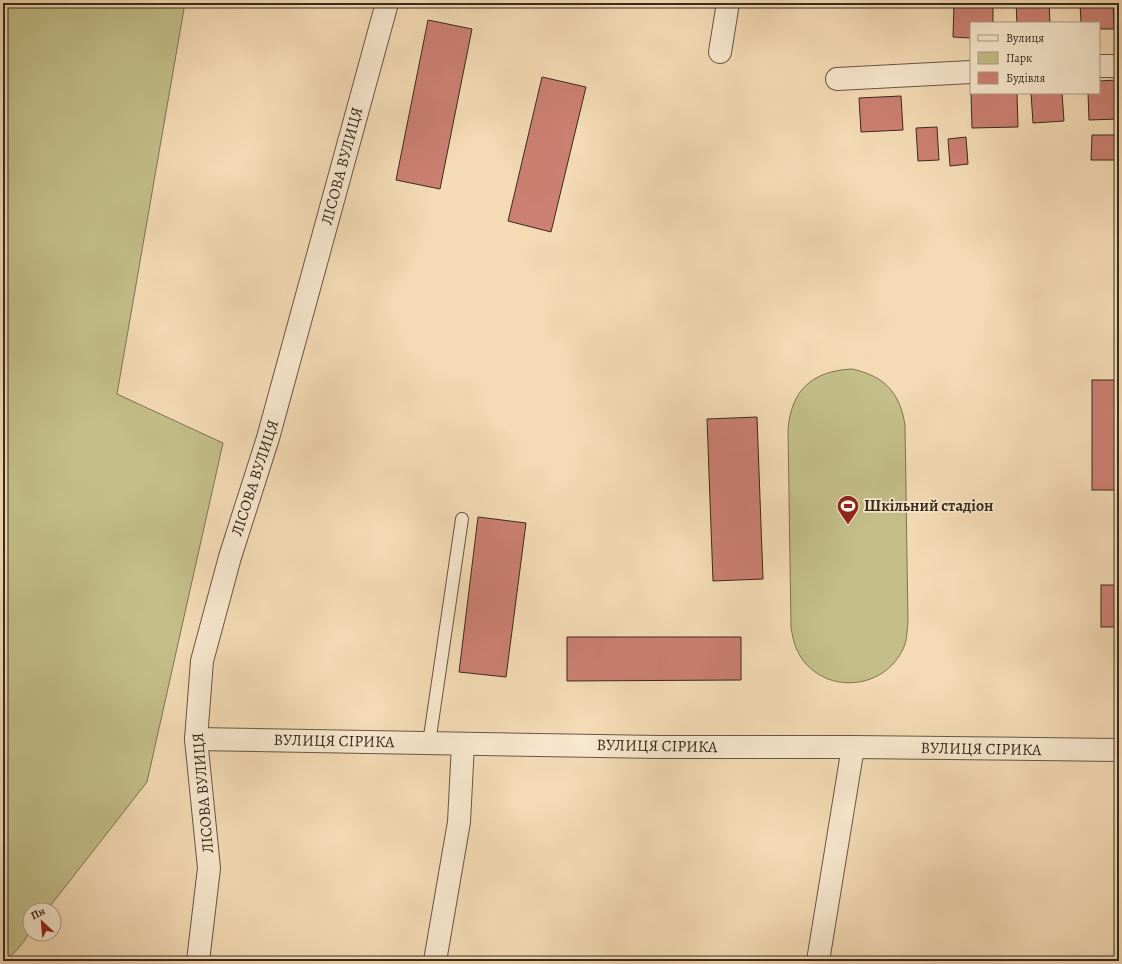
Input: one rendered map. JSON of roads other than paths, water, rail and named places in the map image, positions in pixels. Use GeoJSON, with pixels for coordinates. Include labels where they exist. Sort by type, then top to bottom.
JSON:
{"type":"FeatureCollection","features":[{"type":"Feature","properties":{"kind":"street","name":"ЛІСОВА ВУЛИЦЯ"},"geometry":{"type":"LineString","coordinates":[[198,961],[209,868],[196,739],[202,661],[230,557],[268,438],[387,3]]}},
{"type":"Feature","properties":{"kind":"street"},"geometry":{"type":"LineString","coordinates":[[720,52],[728,3]]}},
{"type":"Feature","properties":{"kind":"street"},"geometry":{"type":"LineString","coordinates":[[1100,66],[1119,66]]}},
{"type":"Feature","properties":{"kind":"street"},"geometry":{"type":"LineString","coordinates":[[837,79],[970,72]]}},
{"type":"Feature","properties":{"kind":"street","name":"ВУЛИЦЯ СІРИКА"},"geometry":{"type":"LineString","coordinates":[[196,739],[659,747],[853,747],[1119,750]]}},
{"type":"Feature","properties":{"kind":"street"},"geometry":{"type":"LineString","coordinates":[[435,961],[459,822],[463,744]]}},
{"type":"Feature","properties":{"kind":"street"},"geometry":{"type":"LineString","coordinates":[[818,961],[853,747]]}},
{"type":"Feature","properties":{"kind":"lane"},"geometry":{"type":"LineString","coordinates":[[429,743],[462,519]]}},
{"type":"Feature","properties":{"kind":"place","name":"Шкільний стадіон"},"geometry":{"type":"Point","coordinates":[848,526]}}]}
